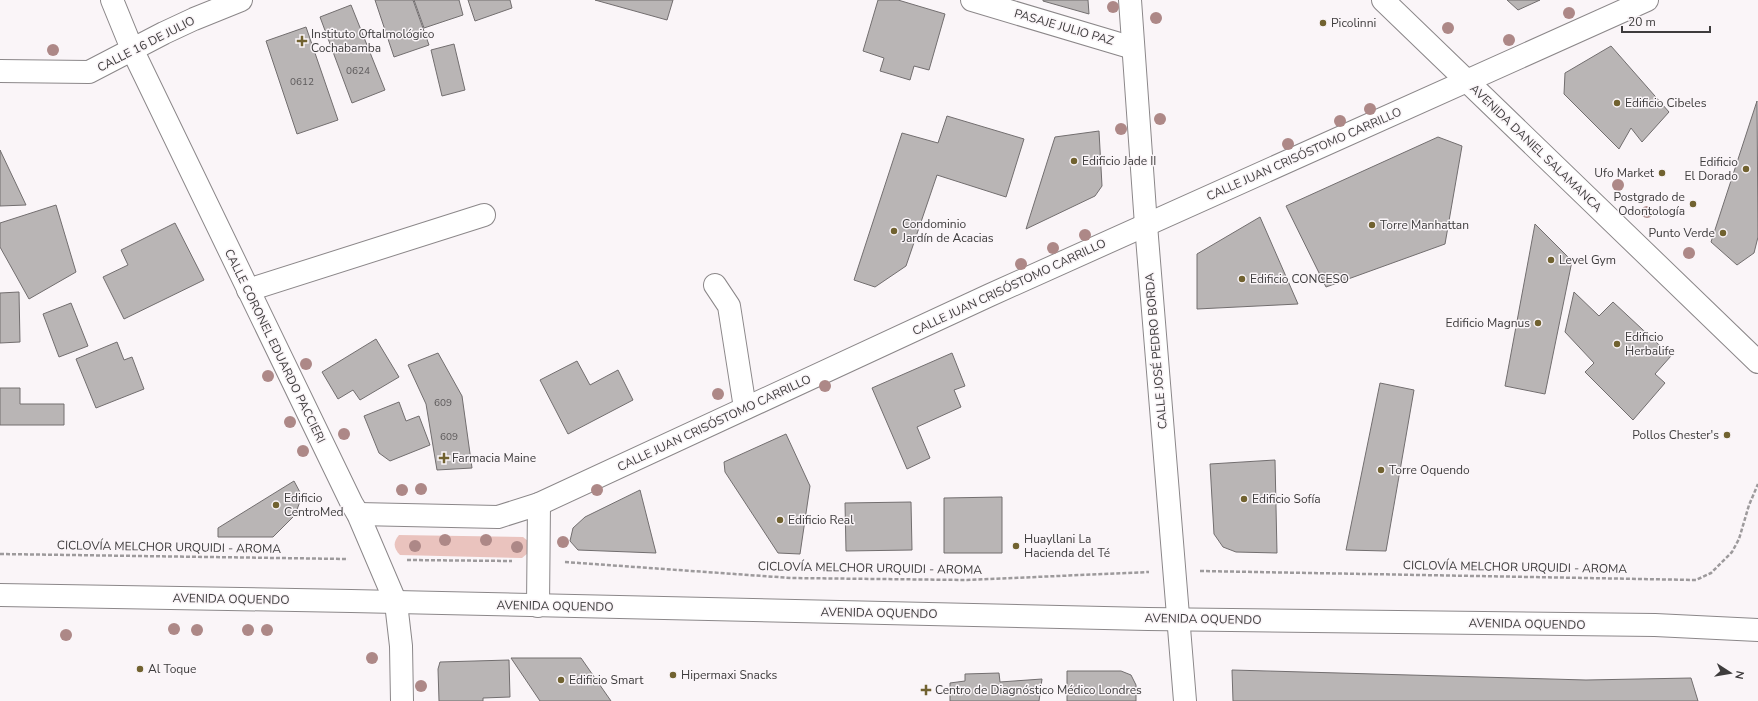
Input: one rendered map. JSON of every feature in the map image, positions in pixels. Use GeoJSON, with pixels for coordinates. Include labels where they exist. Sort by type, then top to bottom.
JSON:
{"type":"FeatureCollection","features":[{"type":"Feature","properties":{"kind":"street","name":"CALLE CORONEL EDUARDO PACCIERI"},"geometry":{"type":"LineString","coordinates":[[112,0],[132,50],[358,514],[396,603],[401,646],[402,701]]}},
{"type":"Feature","properties":{"kind":"street","name":"CALLE 16 DE JULIO"},"geometry":{"type":"LineString","coordinates":[[0,71],[89,72],[194,18],[241,0]]}},
{"type":"Feature","properties":{"kind":"street","name":"PASAJE JULIO PAZ"},"geometry":{"type":"LineString","coordinates":[[972,0],[1133,48]]}},
{"type":"Feature","properties":{"kind":"street","name":"CALLE JOSÉ PEDRO BORDA"},"geometry":{"type":"LineString","coordinates":[[1130,0],[1146,225],[1185,701]]}},
{"type":"Feature","properties":{"kind":"street","name":"AVENIDA DANIEL SALAMANCA"},"geometry":{"type":"LineString","coordinates":[[1383,0],[1758,362]]}},
{"type":"Feature","properties":{"kind":"street","name":"CALLE JUAN CRISÓSTOMO CARRILLO"},"geometry":{"type":"LineString","coordinates":[[358,514],[498,517],[539,504],[1146,225],[1467,81],[1605,9],[1647,0]]}},
{"type":"Feature","properties":{"kind":"street"},"geometry":{"type":"LineString","coordinates":[[248,290],[484,215]]}},
{"type":"Feature","properties":{"kind":"street"},"geometry":{"type":"LineString","coordinates":[[715,285],[730,306],[745,408]]}},
{"type":"Feature","properties":{"kind":"street"},"geometry":{"type":"LineString","coordinates":[[538,606],[539,504]]}},
{"type":"Feature","properties":{"kind":"street","name":"AVENIDA OQUENDO"},"geometry":{"type":"LineString","coordinates":[[0,595],[1179,619],[1662,625],[1758,630]]}},
{"type":"Feature","properties":{"kind":"path","name":"CICLOVÍA MELCHOR URQUIDI - AROMA"},"geometry":{"type":"LineString","coordinates":[[1215,570],[1696,580],[1711,573],[1732,552],[1739,539],[1749,505],[1758,484]]}},
{"type":"Feature","properties":{"kind":"path","name":"CICLOVÍA MELCHOR URQUIDI - AROMA"},"geometry":{"type":"LineString","coordinates":[[0,554],[337,559]]}},
{"type":"Feature","properties":{"kind":"path"},"geometry":{"type":"LineString","coordinates":[[414,560],[510,561]]}},
{"type":"Feature","properties":{"kind":"path","name":"CICLOVÍA MELCHOR URQUIDI - AROMA"},"geometry":{"type":"LineString","coordinates":[[570,562],[792,578],[967,580],[1145,572]]}},
{"type":"Feature","properties":{"kind":"shaded area"},"geometry":{"type":"Polygon","coordinates":[[[399,535],[523,537],[528,541],[528,553],[522,558],[400,555],[396,550],[395,545],[399,535]]]}},
{"type":"Feature","properties":{"kind":"building"},"geometry":{"type":"Polygon","coordinates":[[[375,0],[413,0],[429,45],[394,57],[375,0]]]}},
{"type":"Feature","properties":{"kind":"building"},"geometry":{"type":"Polygon","coordinates":[[[414,0],[459,0],[463,15],[424,28],[414,0]]]}},
{"type":"Feature","properties":{"kind":"building"},"geometry":{"type":"Polygon","coordinates":[[[468,0],[510,0],[512,8],[475,21],[468,0]]]}},
{"type":"Feature","properties":{"kind":"building"},"geometry":{"type":"Polygon","coordinates":[[[595,0],[673,0],[667,20],[595,0]]]}},
{"type":"Feature","properties":{"kind":"building"},"geometry":{"type":"Polygon","coordinates":[[[878,0],[898,0],[945,14],[929,70],[914,66],[910,80],[880,71],[884,58],[863,51],[878,0]]]}},
{"type":"Feature","properties":{"kind":"building"},"geometry":{"type":"Polygon","coordinates":[[[1088,0],[1089,14],[1043,1],[1088,0]]]}},
{"type":"Feature","properties":{"kind":"building"},"geometry":{"type":"Polygon","coordinates":[[[1507,0],[1540,0],[1518,10],[1507,0]]]}},
{"type":"Feature","properties":{"kind":"building"},"geometry":{"type":"Polygon","coordinates":[[[351,5],[385,90],[352,103],[320,17],[351,5]]]}},
{"type":"Feature","properties":{"kind":"building"},"geometry":{"type":"Polygon","coordinates":[[[306,27],[338,120],[297,134],[266,41],[306,27]]]}},
{"type":"Feature","properties":{"kind":"building"},"geometry":{"type":"Polygon","coordinates":[[[454,44],[465,90],[442,96],[431,50],[454,44]]]}},
{"type":"Feature","properties":{"kind":"building","name":"Edificio Cibeles"},"geometry":{"type":"Polygon","coordinates":[[[1611,46],[1669,112],[1642,142],[1631,128],[1619,149],[1564,94],[1565,73],[1611,46]]]}},
{"type":"Feature","properties":{"kind":"building","name":"Edificio El Dorado"},"geometry":{"type":"Polygon","coordinates":[[[1757,101],[1758,237],[1754,253],[1737,265],[1711,242],[1757,101]]]}},
{"type":"Feature","properties":{"kind":"building","name":"Condominio Jardín de Acacias"},"geometry":{"type":"Polygon","coordinates":[[[947,116],[1024,139],[1006,197],[937,175],[906,266],[875,287],[854,280],[902,133],[938,143],[947,116]]]}},
{"type":"Feature","properties":{"kind":"building","name":"Edificio Jade II"},"geometry":{"type":"Polygon","coordinates":[[[1099,131],[1102,186],[1095,196],[1026,229],[1055,137],[1099,131]]]}},
{"type":"Feature","properties":{"kind":"building","name":"Torre Manhattan"},"geometry":{"type":"Polygon","coordinates":[[[1438,137],[1462,146],[1445,244],[1326,287],[1286,206],[1438,137]]]}},
{"type":"Feature","properties":{"kind":"building"},"geometry":{"type":"Polygon","coordinates":[[[0,150],[26,205],[0,206],[0,150]]]}},
{"type":"Feature","properties":{"kind":"building"},"geometry":{"type":"Polygon","coordinates":[[[56,205],[76,272],[29,299],[0,247],[0,223],[56,205]]]}},
{"type":"Feature","properties":{"kind":"building","name":"Edificio CONCESO"},"geometry":{"type":"Polygon","coordinates":[[[1260,217],[1298,304],[1197,309],[1197,254],[1260,217]]]}},
{"type":"Feature","properties":{"kind":"building"},"geometry":{"type":"Polygon","coordinates":[[[175,223],[204,280],[124,319],[103,277],[128,265],[121,250],[175,223]]]}},
{"type":"Feature","properties":{"kind":"building","name":"Edificio Magnus"},"geometry":{"type":"Polygon","coordinates":[[[1535,224],[1572,261],[1545,394],[1505,386],[1535,224]]]}},
{"type":"Feature","properties":{"kind":"building"},"geometry":{"type":"Polygon","coordinates":[[[19,292],[20,342],[0,343],[0,293],[19,292]]]}},
{"type":"Feature","properties":{"kind":"building","name":"Edificio Herbalife"},"geometry":{"type":"Polygon","coordinates":[[[1574,292],[1599,316],[1613,302],[1671,356],[1655,374],[1665,383],[1633,420],[1585,372],[1594,363],[1565,332],[1574,292]]]}},
{"type":"Feature","properties":{"kind":"building"},"geometry":{"type":"Polygon","coordinates":[[[71,303],[88,346],[59,357],[43,314],[71,303]]]}},
{"type":"Feature","properties":{"kind":"building"},"geometry":{"type":"Polygon","coordinates":[[[376,339],[399,377],[360,400],[353,390],[338,399],[322,372],[376,339]]]}},
{"type":"Feature","properties":{"kind":"building"},"geometry":{"type":"Polygon","coordinates":[[[117,342],[124,360],[132,357],[144,389],[96,408],[76,359],[117,342]]]}},
{"type":"Feature","properties":{"kind":"building"},"geometry":{"type":"Polygon","coordinates":[[[438,353],[462,396],[472,468],[437,470],[426,404],[408,365],[438,353]]]}},
{"type":"Feature","properties":{"kind":"building"},"geometry":{"type":"Polygon","coordinates":[[[952,353],[965,386],[954,390],[961,407],[917,427],[930,458],[907,469],[872,388],[952,353]]]}},
{"type":"Feature","properties":{"kind":"building"},"geometry":{"type":"Polygon","coordinates":[[[577,361],[590,385],[618,370],[633,400],[568,434],[540,380],[577,361]]]}},
{"type":"Feature","properties":{"kind":"building","name":"Torre Oquendo"},"geometry":{"type":"Polygon","coordinates":[[[1380,383],[1414,390],[1386,551],[1346,550],[1380,383]]]}},
{"type":"Feature","properties":{"kind":"building"},"geometry":{"type":"Polygon","coordinates":[[[0,388],[20,388],[20,404],[64,404],[64,425],[0,425],[0,388]]]}},
{"type":"Feature","properties":{"kind":"building"},"geometry":{"type":"Polygon","coordinates":[[[399,402],[406,421],[419,416],[430,445],[390,461],[379,453],[364,416],[399,402]]]}},
{"type":"Feature","properties":{"kind":"building","name":"Edificio Real"},"geometry":{"type":"Polygon","coordinates":[[[786,434],[810,486],[800,554],[778,553],[725,472],[724,462],[786,434]]]}},
{"type":"Feature","properties":{"kind":"building","name":"Edificio Sofía"},"geometry":{"type":"Polygon","coordinates":[[[1275,460],[1277,553],[1236,552],[1223,547],[1214,534],[1210,464],[1275,460]]]}},
{"type":"Feature","properties":{"kind":"building","name":"Edificio CentroMed"},"geometry":{"type":"Polygon","coordinates":[[[294,481],[302,496],[295,515],[273,537],[218,537],[218,528],[294,481]]]}},
{"type":"Feature","properties":{"kind":"building"},"geometry":{"type":"Polygon","coordinates":[[[640,490],[656,553],[578,550],[570,541],[573,528],[585,517],[640,490]]]}},
{"type":"Feature","properties":{"kind":"building"},"geometry":{"type":"Polygon","coordinates":[[[1002,497],[1002,553],[944,553],[944,498],[1002,497]]]}},
{"type":"Feature","properties":{"kind":"building"},"geometry":{"type":"Polygon","coordinates":[[[911,502],[912,550],[846,551],[845,503],[911,502]]]}},
{"type":"Feature","properties":{"kind":"building","name":"Edificio Smart"},"geometry":{"type":"Polygon","coordinates":[[[511,658],[581,658],[611,701],[540,701],[511,658]]]}},
{"type":"Feature","properties":{"kind":"building"},"geometry":{"type":"Polygon","coordinates":[[[509,660],[510,697],[483,698],[483,701],[439,701],[438,669],[440,662],[509,660]]]}},
{"type":"Feature","properties":{"kind":"building"},"geometry":{"type":"Polygon","coordinates":[[[1232,670],[1586,680],[1691,678],[1698,701],[1233,701],[1232,670]]]}},
{"type":"Feature","properties":{"kind":"building"},"geometry":{"type":"Polygon","coordinates":[[[1067,671],[1121,671],[1131,675],[1136,685],[1136,701],[1067,701],[1067,671]]]}},
{"type":"Feature","properties":{"kind":"building"},"geometry":{"type":"Polygon","coordinates":[[[999,673],[1000,682],[1042,679],[1039,701],[950,701],[950,683],[965,681],[965,674],[999,673]]]}},
{"type":"Feature","properties":{"kind":"place","name":"Picolinni"},"geometry":{"type":"Point","coordinates":[1323,23]}},
{"type":"Feature","properties":{"kind":"place","name":"Instituto Oftalmológico Cochabamba"},"geometry":{"type":"Point","coordinates":[302,41]}},
{"type":"Feature","properties":{"kind":"place","name":"Edificio Cibeles"},"geometry":{"type":"Point","coordinates":[1617,103]}},
{"type":"Feature","properties":{"kind":"place","name":"Edificio Jade II"},"geometry":{"type":"Point","coordinates":[1074,161]}},
{"type":"Feature","properties":{"kind":"place","name":"Edificio El Dorado"},"geometry":{"type":"Point","coordinates":[1746,169]}},
{"type":"Feature","properties":{"kind":"place","name":"Ufo Market"},"geometry":{"type":"Point","coordinates":[1662,173]}},
{"type":"Feature","properties":{"kind":"place","name":"Postgrado de Odontología"},"geometry":{"type":"Point","coordinates":[1693,204]}},
{"type":"Feature","properties":{"kind":"place","name":"Torre Manhattan"},"geometry":{"type":"Point","coordinates":[1372,225]}},
{"type":"Feature","properties":{"kind":"place","name":"Condominio Jardín de Acacias"},"geometry":{"type":"Point","coordinates":[894,231]}},
{"type":"Feature","properties":{"kind":"place","name":"Punto Verde"},"geometry":{"type":"Point","coordinates":[1723,233]}},
{"type":"Feature","properties":{"kind":"place","name":"Level Gym"},"geometry":{"type":"Point","coordinates":[1551,260]}},
{"type":"Feature","properties":{"kind":"place","name":"Edificio CONCESO"},"geometry":{"type":"Point","coordinates":[1242,279]}},
{"type":"Feature","properties":{"kind":"place","name":"Edificio Magnus"},"geometry":{"type":"Point","coordinates":[1538,323]}},
{"type":"Feature","properties":{"kind":"place","name":"Edificio Herbalife"},"geometry":{"type":"Point","coordinates":[1617,344]}},
{"type":"Feature","properties":{"kind":"place","name":"Pollos Chester's"},"geometry":{"type":"Point","coordinates":[1727,435]}},
{"type":"Feature","properties":{"kind":"place","name":"Farmacia Maine"},"geometry":{"type":"Point","coordinates":[444,458]}},
{"type":"Feature","properties":{"kind":"place","name":"Torre Oquendo"},"geometry":{"type":"Point","coordinates":[1381,470]}},
{"type":"Feature","properties":{"kind":"place","name":"Edificio Sofía"},"geometry":{"type":"Point","coordinates":[1244,499]}},
{"type":"Feature","properties":{"kind":"place","name":"Edificio CentroMed"},"geometry":{"type":"Point","coordinates":[276,505]}},
{"type":"Feature","properties":{"kind":"place","name":"Edificio Real"},"geometry":{"type":"Point","coordinates":[780,520]}},
{"type":"Feature","properties":{"kind":"place","name":"Huayllani La Hacienda del Té"},"geometry":{"type":"Point","coordinates":[1016,546]}},
{"type":"Feature","properties":{"kind":"place","name":"Al Toque"},"geometry":{"type":"Point","coordinates":[140,669]}},
{"type":"Feature","properties":{"kind":"place","name":"Hipermaxi Snacks"},"geometry":{"type":"Point","coordinates":[673,675]}},
{"type":"Feature","properties":{"kind":"place","name":"Edificio Smart"},"geometry":{"type":"Point","coordinates":[561,680]}},
{"type":"Feature","properties":{"kind":"place","name":"Centro de Diagnóstico Médico Londres"},"geometry":{"type":"Point","coordinates":[926,690]}}]}
